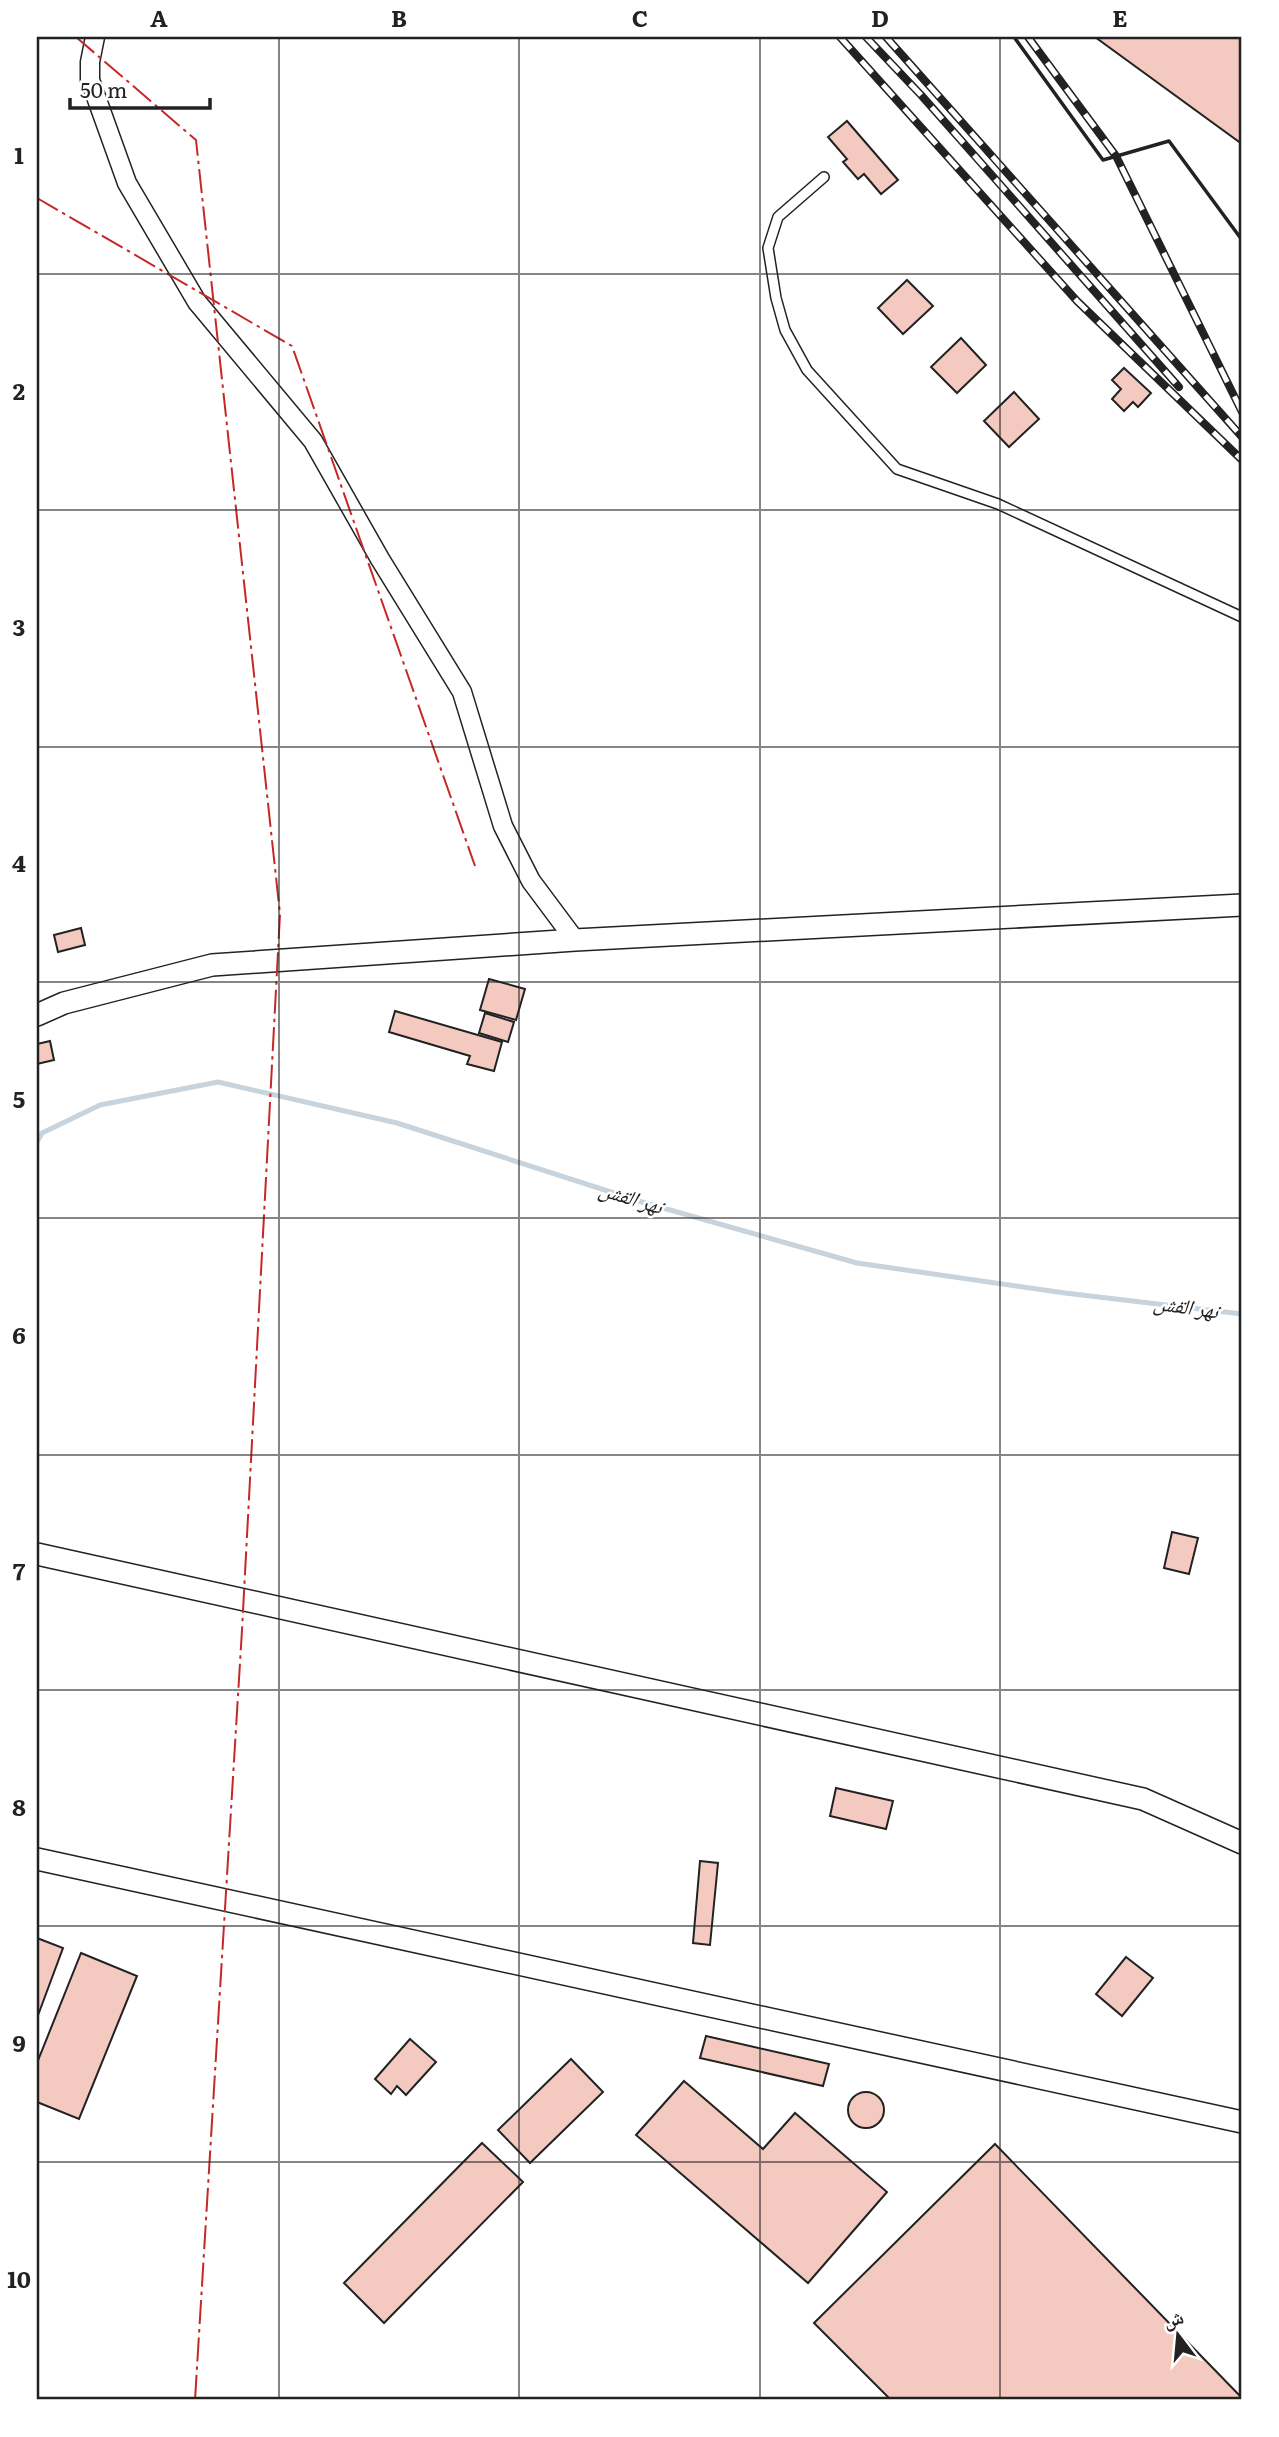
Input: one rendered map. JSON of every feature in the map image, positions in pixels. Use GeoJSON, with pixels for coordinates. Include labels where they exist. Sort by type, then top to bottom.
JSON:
{"type":"FeatureCollection","features":[{"type":"Feature","properties":{"kind":"street"},"geometry":{"type":"LineString","coordinates":[[95,37],[90,80],[127,183],[197,302],[313,440],[380,559],[462,692],[503,826],[531,881],[576,940]]}},
{"type":"Feature","properties":{"kind":"street"},"geometry":{"type":"LineString","coordinates":[[37,1015],[64,1003],[212,965],[576,940],[1242,905]]}},
{"type":"Feature","properties":{"kind":"street"},"geometry":{"type":"LineString","coordinates":[[37,1554],[1143,1799],[1242,1843]]}},
{"type":"Feature","properties":{"kind":"street"},"geometry":{"type":"LineString","coordinates":[[37,1859],[1242,2122]]}},
{"type":"Feature","properties":{"kind":"lane"},"geometry":{"type":"LineString","coordinates":[[824,177],[778,217],[768,248],[776,298],[785,330],[807,370],[897,469],[998,504],[1242,617]]}},
{"type":"Feature","properties":{"kind":"building"},"geometry":{"type":"Polygon","coordinates":[[[1095,37],[1242,37],[1242,144],[1095,37]]]}},
{"type":"Feature","properties":{"kind":"building"},"geometry":{"type":"Polygon","coordinates":[[[847,121],[898,180],[881,194],[864,174],[858,179],[843,162],[847,159],[828,137],[847,121]]]}},
{"type":"Feature","properties":{"kind":"building"},"geometry":{"type":"Polygon","coordinates":[[[907,280],[933,306],[903,334],[878,308],[907,280]]]}},
{"type":"Feature","properties":{"kind":"building"},"geometry":{"type":"Polygon","coordinates":[[[961,338],[986,365],[957,393],[931,367],[961,338]]]}},
{"type":"Feature","properties":{"kind":"building"},"geometry":{"type":"Polygon","coordinates":[[[1124,368],[1151,393],[1138,407],[1133,402],[1124,411],[1112,399],[1121,389],[1112,380],[1124,368]]]}},
{"type":"Feature","properties":{"kind":"building"},"geometry":{"type":"Polygon","coordinates":[[[1014,392],[1039,419],[1009,447],[984,421],[1014,392]]]}},
{"type":"Feature","properties":{"kind":"building"},"geometry":{"type":"Polygon","coordinates":[[[81,928],[85,945],[58,952],[54,935],[81,928]]]}},
{"type":"Feature","properties":{"kind":"building"},"geometry":{"type":"Polygon","coordinates":[[[489,979],[525,989],[516,1020],[480,1010],[489,979]]]}},
{"type":"Feature","properties":{"kind":"building"},"geometry":{"type":"Polygon","coordinates":[[[395,1011],[502,1042],[494,1071],[467,1064],[470,1056],[389,1032],[395,1011]]]}},
{"type":"Feature","properties":{"kind":"building"},"geometry":{"type":"Polygon","coordinates":[[[485,1013],[514,1022],[508,1042],[479,1033],[485,1013]]]}},
{"type":"Feature","properties":{"kind":"building"},"geometry":{"type":"Polygon","coordinates":[[[50,1041],[54,1060],[37,1064],[37,1044],[50,1041]]]}},
{"type":"Feature","properties":{"kind":"building"},"geometry":{"type":"Polygon","coordinates":[[[1172,1532],[1198,1538],[1189,1574],[1164,1568],[1172,1532]]]}},
{"type":"Feature","properties":{"kind":"building"},"geometry":{"type":"Polygon","coordinates":[[[836,1788],[893,1801],[886,1829],[830,1816],[836,1788]]]}},
{"type":"Feature","properties":{"kind":"building"},"geometry":{"type":"Polygon","coordinates":[[[700,1861],[718,1863],[710,1945],[693,1943],[700,1861]]]}},
{"type":"Feature","properties":{"kind":"building"},"geometry":{"type":"Polygon","coordinates":[[[37,1938],[63,1948],[37,2018],[37,1938]]]}},
{"type":"Feature","properties":{"kind":"building"},"geometry":{"type":"Polygon","coordinates":[[[81,1953],[137,1976],[79,2119],[37,2102],[37,2063],[81,1953]]]}},
{"type":"Feature","properties":{"kind":"building"},"geometry":{"type":"Polygon","coordinates":[[[1126,1957],[1153,1978],[1122,2016],[1096,1994],[1126,1957]]]}},
{"type":"Feature","properties":{"kind":"building"},"geometry":{"type":"Polygon","coordinates":[[[706,2036],[829,2064],[823,2086],[700,2058],[706,2036]]]}},
{"type":"Feature","properties":{"kind":"building"},"geometry":{"type":"Polygon","coordinates":[[[410,2039],[436,2062],[406,2095],[397,2086],[391,2094],[375,2079],[410,2039]]]}},
{"type":"Feature","properties":{"kind":"building"},"geometry":{"type":"Polygon","coordinates":[[[571,2059],[603,2092],[530,2163],[498,2130],[571,2059]]]}},
{"type":"Feature","properties":{"kind":"building"},"geometry":{"type":"Polygon","coordinates":[[[684,2081],[763,2149],[795,2113],[887,2192],[808,2283],[636,2135],[684,2081]]]}},
{"type":"Feature","properties":{"kind":"building"},"geometry":{"type":"Polygon","coordinates":[[[866,2092],[879,2097],[884,2110],[879,2123],[866,2128],[853,2123],[848,2110],[853,2097],[866,2092]]]}},
{"type":"Feature","properties":{"kind":"building"},"geometry":{"type":"Polygon","coordinates":[[[482,2143],[523,2182],[384,2323],[344,2283],[482,2143]]]}},
{"type":"Feature","properties":{"kind":"building"},"geometry":{"type":"Polygon","coordinates":[[[995,2144],[1242,2400],[891,2400],[814,2323],[995,2144]]]}},
{"type":"Feature","properties":{"kind":"waterway","name":"نهر القش"},"geometry":{"type":"LineString","coordinates":[[37,1142],[42,1133],[100,1105],[218,1082],[397,1123],[642,1202],[857,1263],[1065,1293],[1242,1314]]}},
{"type":"Feature","properties":{"kind":"railway"},"geometry":{"type":"LineString","coordinates":[[840,37],[1077,301],[1242,460]]}},
{"type":"Feature","properties":{"kind":"railway"},"geometry":{"type":"LineString","coordinates":[[866,37],[921,95],[1179,387]]}},
{"type":"Feature","properties":{"kind":"railway"},"geometry":{"type":"LineString","coordinates":[[886,37],[1242,437]]}},
{"type":"Feature","properties":{"kind":"railway"},"geometry":{"type":"LineString","coordinates":[[1028,37],[1116,156],[1242,412]]}},
{"type":"Feature","properties":{"kind":"wall"},"geometry":{"type":"LineString","coordinates":[[1014,37],[1103,160],[1169,141],[1242,240]]}},
{"type":"Feature","properties":{"kind":"power"},"geometry":{"type":"LineString","coordinates":[[76,37],[196,140],[280,914],[242,1630],[195,2400]]}},
{"type":"Feature","properties":{"kind":"power"},"geometry":{"type":"LineString","coordinates":[[37,198],[292,346],[475,866]]}}]}
